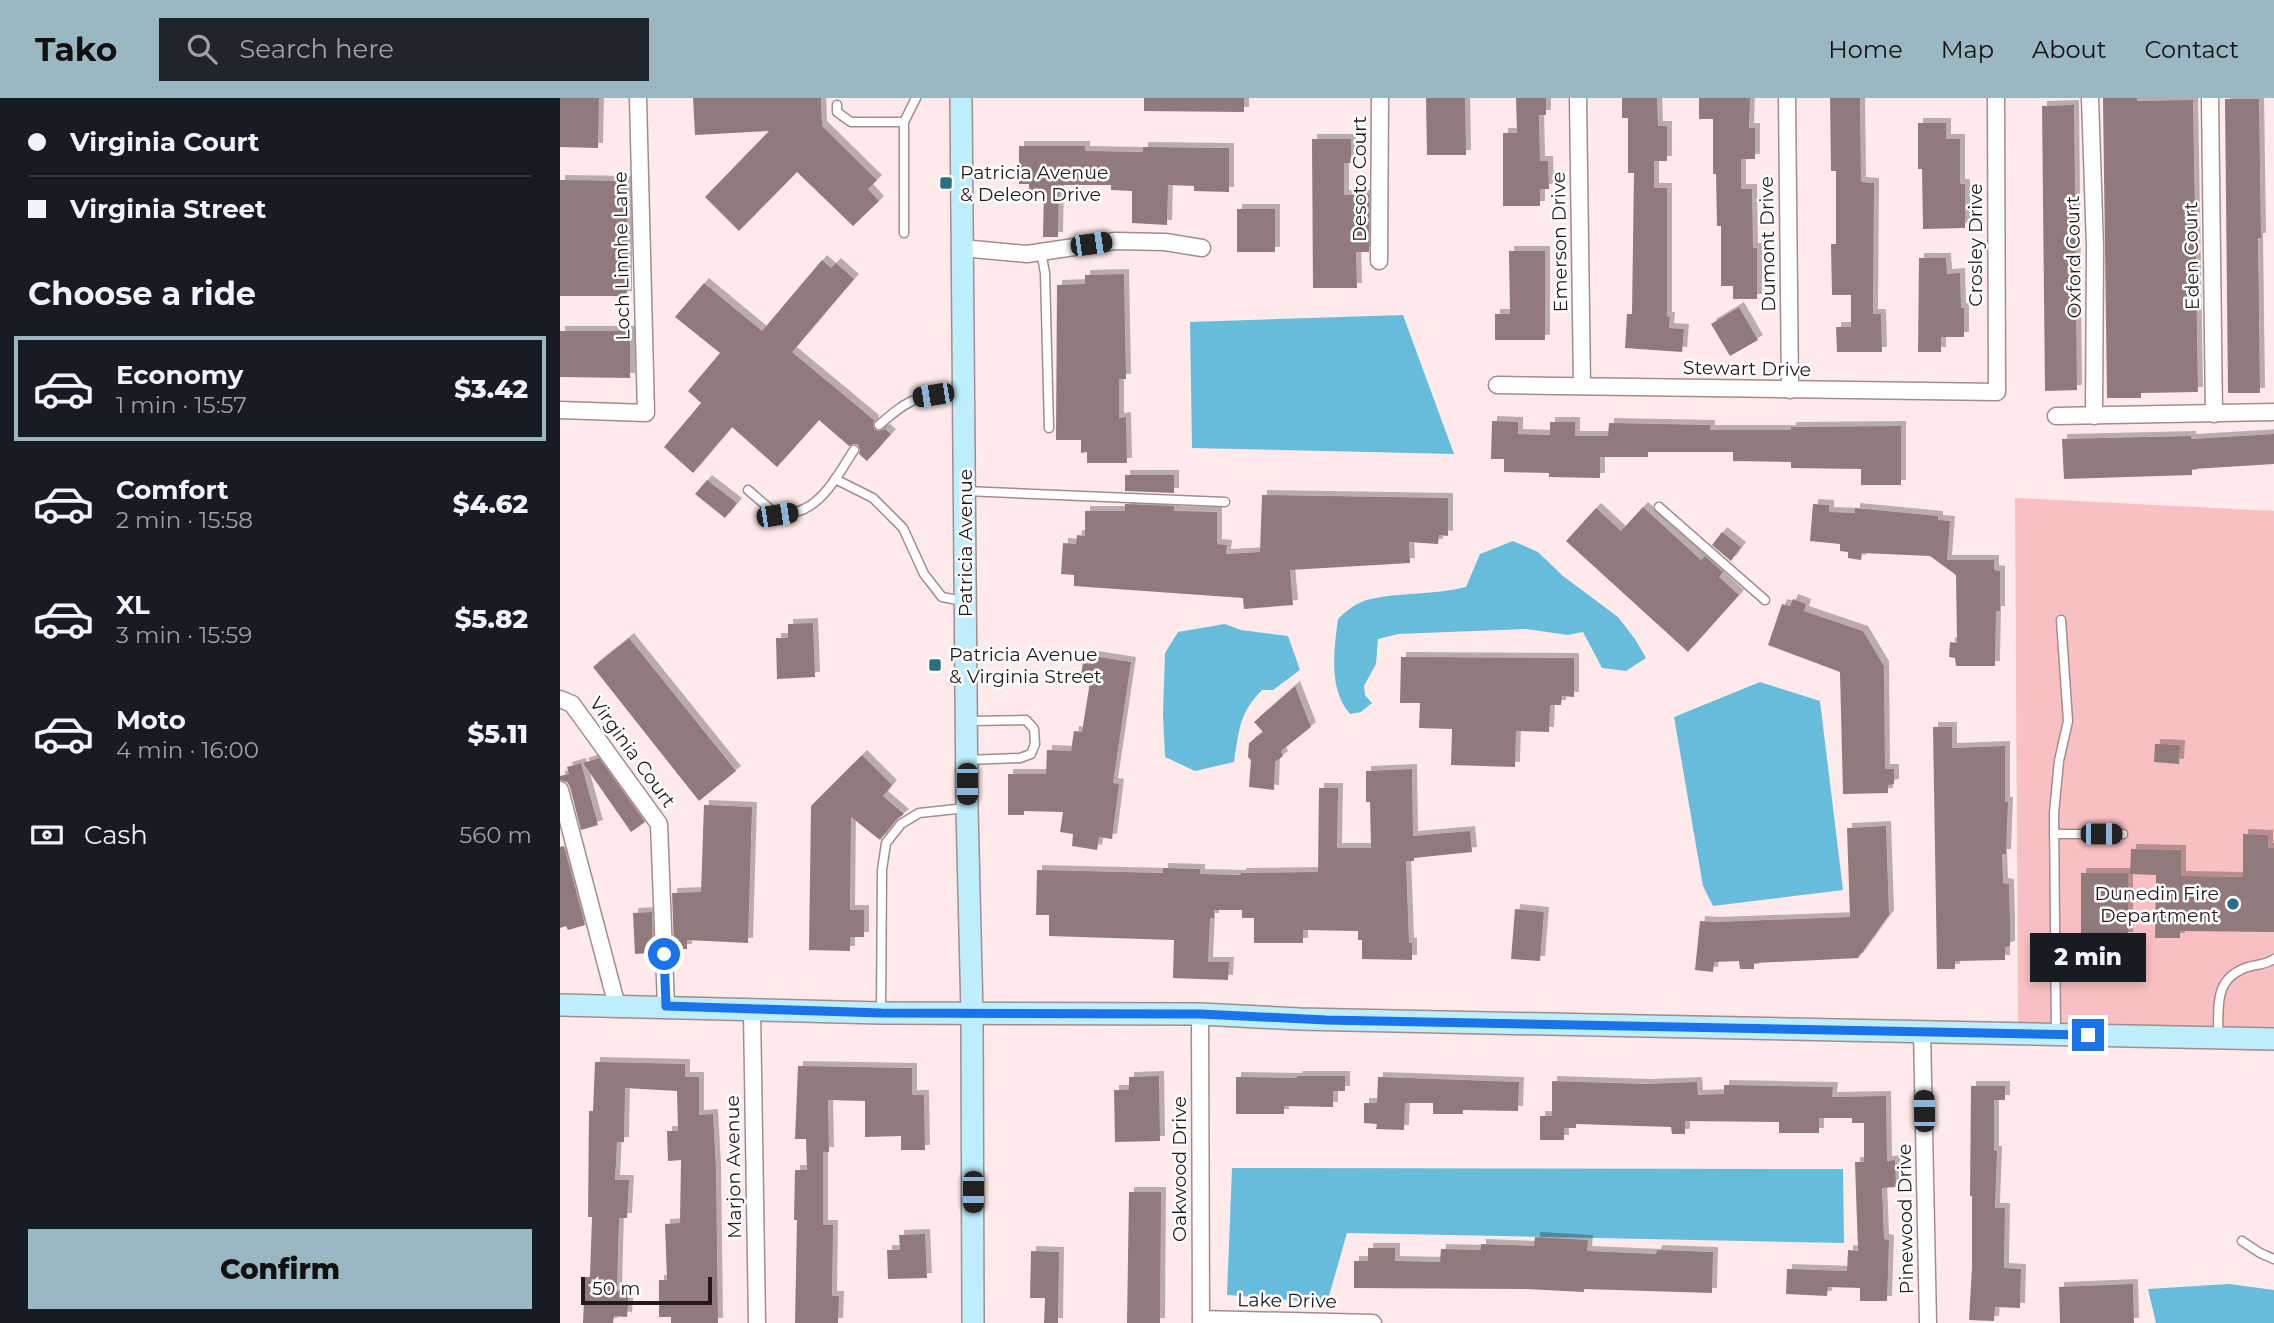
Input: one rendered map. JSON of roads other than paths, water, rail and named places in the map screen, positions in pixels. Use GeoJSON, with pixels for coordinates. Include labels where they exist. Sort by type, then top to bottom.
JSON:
{"type":"FeatureCollection","features":[{"type":"Feature","properties":{"kind":"street","name":"Loch Linnhe Lane"},"geometry":{"type":"LineString","coordinates":[[560,410],[646,413],[638,98]]}},
{"type":"Feature","properties":{"kind":"street","name":"Patricia Avenue"},"geometry":{"type":"LineString","coordinates":[[961,98],[973,1323]]}},
{"type":"Feature","properties":{"kind":"street","name":"Desoto Court"},"geometry":{"type":"LineString","coordinates":[[1379,261],[1380,98]]}},
{"type":"Feature","properties":{"kind":"street","name":"Emerson Drive"},"geometry":{"type":"LineString","coordinates":[[1578,98],[1582,386]]}},
{"type":"Feature","properties":{"kind":"street","name":"Dumont Drive"},"geometry":{"type":"LineString","coordinates":[[1787,98],[1790,390]]}},
{"type":"Feature","properties":{"kind":"street","name":"Crosley Drive"},"geometry":{"type":"LineString","coordinates":[[1996,98],[1997,392]]}},
{"type":"Feature","properties":{"kind":"street","name":"Oxford Court"},"geometry":{"type":"LineString","coordinates":[[2090,98],[2095,247],[2094,416]]}},
{"type":"Feature","properties":{"kind":"street","name":"Eden Court"},"geometry":{"type":"LineString","coordinates":[[2210,98],[2214,414]]}},
{"type":"Feature","properties":{"kind":"street"},"geometry":{"type":"LineString","coordinates":[[962,248],[1027,254],[1115,241],[1165,242],[1202,248]]}},
{"type":"Feature","properties":{"kind":"street","name":"Stewart Drive"},"geometry":{"type":"LineString","coordinates":[[1497,385],[1997,392]]}},
{"type":"Feature","properties":{"kind":"street"},"geometry":{"type":"LineString","coordinates":[[2056,416],[2274,412]]}},
{"type":"Feature","properties":{"kind":"street","name":"Virginia Court"},"geometry":{"type":"LineString","coordinates":[[560,699],[572,704],[659,824],[666,1006]]}},
{"type":"Feature","properties":{"kind":"street"},"geometry":{"type":"LineString","coordinates":[[560,790],[617,1006]]}},
{"type":"Feature","properties":{"kind":"street"},"geometry":{"type":"LineString","coordinates":[[560,1005],[881,1013],[1200,1014],[1340,1020],[2274,1039]]}},
{"type":"Feature","properties":{"kind":"street","name":"Marjon Avenue"},"geometry":{"type":"LineString","coordinates":[[752,1011],[757,1323]]}},
{"type":"Feature","properties":{"kind":"street","name":"Oakwood Drive"},"geometry":{"type":"LineString","coordinates":[[1200,1014],[1200,1321]]}},
{"type":"Feature","properties":{"kind":"street","name":"Pinewood Drive"},"geometry":{"type":"LineString","coordinates":[[1922,1031],[1928,1323]]}},
{"type":"Feature","properties":{"kind":"street","name":"Lake Drive"},"geometry":{"type":"LineString","coordinates":[[1200,1321],[1373,1323]]}},
{"type":"Feature","properties":{"kind":"lane"},"geometry":{"type":"LineString","coordinates":[[904,233],[904,122],[916,98]]}},
{"type":"Feature","properties":{"kind":"lane"},"geometry":{"type":"LineString","coordinates":[[837,105],[837,112],[851,122],[904,122]]}},
{"type":"Feature","properties":{"kind":"lane"},"geometry":{"type":"LineString","coordinates":[[1041,252],[1045,273],[1049,428]]}},
{"type":"Feature","properties":{"kind":"lane"},"geometry":{"type":"LineString","coordinates":[[879,425],[902,405],[918,398],[933,395],[964,397]]}},
{"type":"Feature","properties":{"kind":"lane"},"geometry":{"type":"LineString","coordinates":[[748,490],[777,515],[801,511],[811,505],[835,479],[854,450]]}},
{"type":"Feature","properties":{"kind":"lane"},"geometry":{"type":"LineString","coordinates":[[835,479],[873,498],[903,528],[924,573],[942,597],[966,601]]}},
{"type":"Feature","properties":{"kind":"lane"},"geometry":{"type":"LineString","coordinates":[[965,491],[1225,502]]}},
{"type":"Feature","properties":{"kind":"lane"},"geometry":{"type":"LineString","coordinates":[[1660,507],[1765,600]]}},
{"type":"Feature","properties":{"kind":"lane"},"geometry":{"type":"LineString","coordinates":[[2056,1034],[2054,834],[2059,761],[2068,720],[2061,620]]}},
{"type":"Feature","properties":{"kind":"lane"},"geometry":{"type":"LineString","coordinates":[[967,721],[1026,720],[1034,729],[1035,744],[1031,754],[1020,758],[967,760]]}},
{"type":"Feature","properties":{"kind":"lane"},"geometry":{"type":"LineString","coordinates":[[881,1013],[882,870],[886,844],[901,824],[919,813],[967,808]]}},
{"type":"Feature","properties":{"kind":"lane"},"geometry":{"type":"LineString","coordinates":[[2054,834],[2123,834]]}},
{"type":"Feature","properties":{"kind":"lane"},"geometry":{"type":"LineString","coordinates":[[2218,1038],[2219,995],[2223,982],[2234,973],[2248,967],[2267,964],[2274,959]]}},
{"type":"Feature","properties":{"kind":"lane"},"geometry":{"type":"LineString","coordinates":[[2242,1241],[2274,1259]]}},
{"type":"Feature","properties":{"kind":"water"},"geometry":{"type":"Polygon","coordinates":[[[1403,315],[1454,454],[1192,448],[1190,322],[1403,315]]]}},
{"type":"Feature","properties":{"kind":"water"},"geometry":{"type":"Polygon","coordinates":[[[1513,541],[1538,552],[1563,576],[1618,617],[1646,658],[1626,671],[1602,668],[1583,632],[1568,635],[1526,629],[1398,634],[1378,639],[1376,664],[1364,686],[1365,695],[1372,703],[1361,712],[1350,714],[1338,693],[1335,681],[1334,656],[1338,619],[1361,602],[1371,599],[1466,587],[1480,554],[1513,541]]]}},
{"type":"Feature","properties":{"kind":"water"},"geometry":{"type":"Polygon","coordinates":[[[1225,624],[1241,630],[1288,636],[1300,670],[1273,690],[1262,690],[1254,698],[1241,723],[1234,762],[1195,771],[1165,757],[1165,653],[1178,632],[1225,624]]]}},
{"type":"Feature","properties":{"kind":"water"},"geometry":{"type":"Polygon","coordinates":[[[1760,682],[1820,701],[1843,890],[1713,906],[1703,886],[1674,717],[1760,682]]]}},
{"type":"Feature","properties":{"kind":"water"},"geometry":{"type":"Polygon","coordinates":[[[1232,1168],[1843,1169],[1844,1243],[1347,1233],[1327,1303],[1227,1295],[1232,1168]]]}},
{"type":"Feature","properties":{"kind":"water"},"geometry":{"type":"Polygon","coordinates":[[[2229,1284],[2274,1290],[2274,1323],[2156,1323],[2148,1289],[2229,1284]]]}},
{"type":"Feature","properties":{"kind":"place","name":"Patricia Avenue & Deleon Drive"},"geometry":{"type":"Point","coordinates":[946,183]}},
{"type":"Feature","properties":{"kind":"place","name":"Patricia Avenue & Virginia Street"},"geometry":{"type":"Point","coordinates":[935,665]}},
{"type":"Feature","properties":{"kind":"place","name":"Dunedin Fire Department"},"geometry":{"type":"Point","coordinates":[2233,904]}}]}
